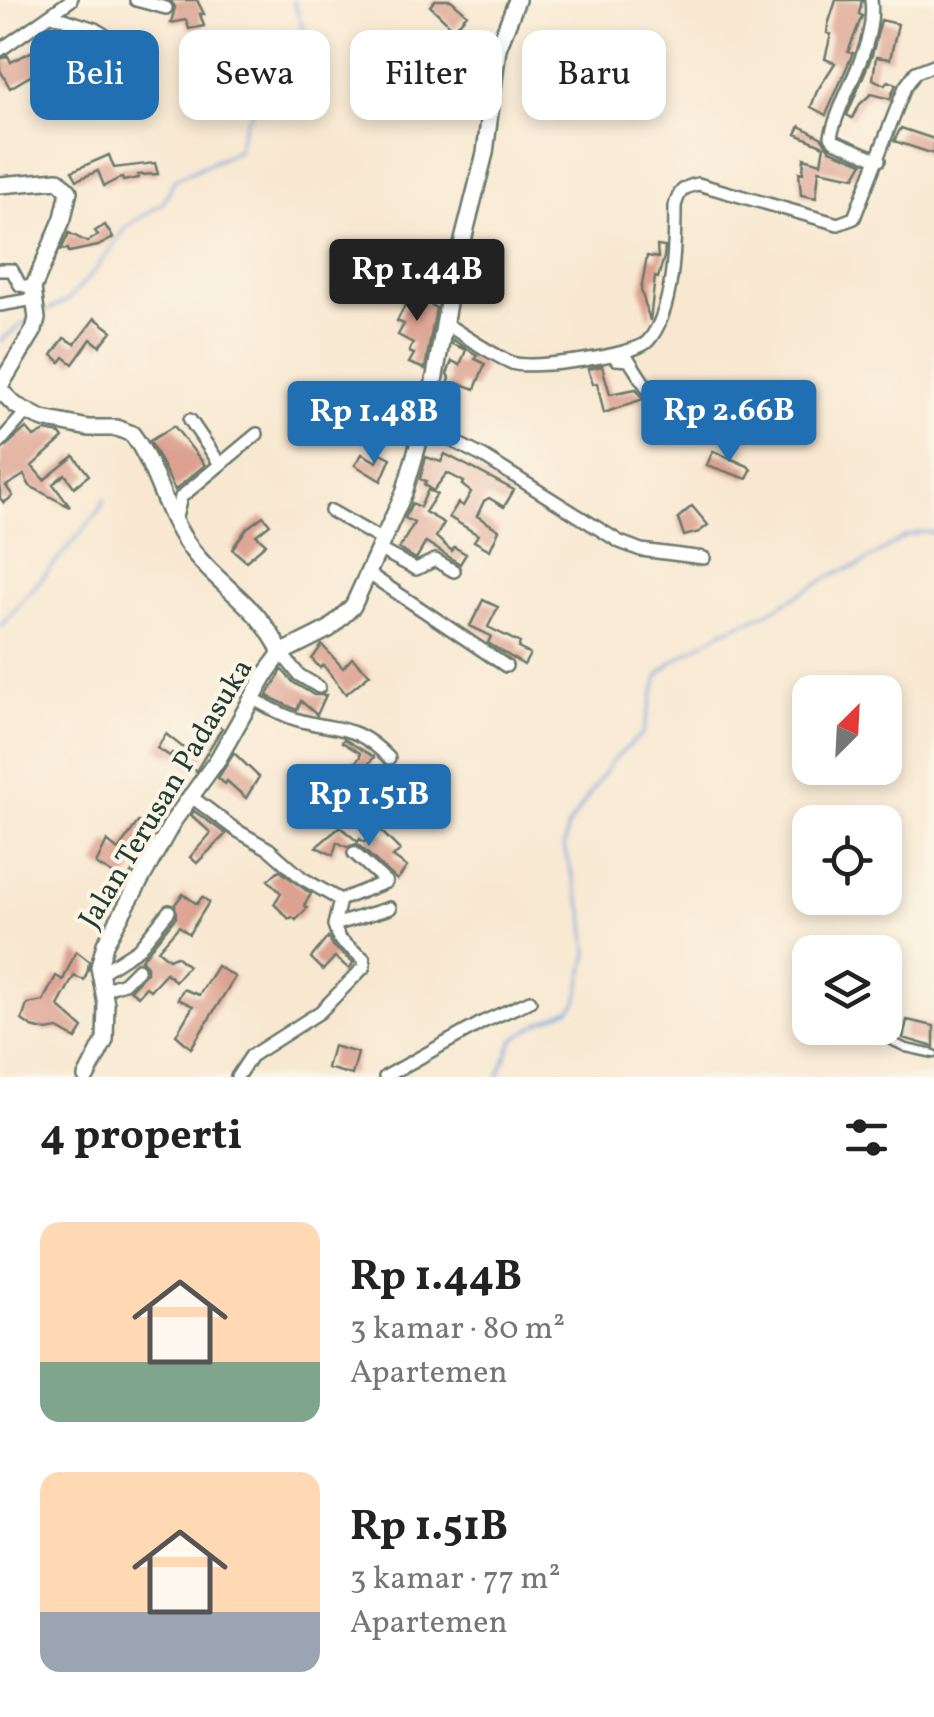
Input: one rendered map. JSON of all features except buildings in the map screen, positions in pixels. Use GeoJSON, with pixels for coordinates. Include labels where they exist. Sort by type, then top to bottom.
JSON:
{"type":"FeatureCollection","features":[{"type":"Feature","properties":{"kind":"street"},"geometry":{"type":"LineString","coordinates":[[0,50],[71,0]]}},
{"type":"Feature","properties":{"kind":"street"},"geometry":{"type":"LineString","coordinates":[[136,0],[166,8]]}},
{"type":"Feature","properties":{"kind":"street"},"geometry":{"type":"LineString","coordinates":[[282,653],[344,617],[369,574],[404,493],[424,426],[444,324],[486,153],[494,65],[517,0]]}},
{"type":"Feature","properties":{"kind":"street"},"geometry":{"type":"LineString","coordinates":[[871,0],[862,54],[831,136],[834,141],[879,160]]}},
{"type":"Feature","properties":{"kind":"street"},"geometry":{"type":"LineString","coordinates":[[52,15],[97,30]]}},
{"type":"Feature","properties":{"kind":"street"},"geometry":{"type":"LineString","coordinates":[[444,324],[518,364],[608,357],[642,347],[665,309],[679,192],[698,184],[838,224],[848,223],[854,218],[879,160],[905,87],[916,72],[934,64]]}},
{"type":"Feature","properties":{"kind":"street"},"geometry":{"type":"LineString","coordinates":[[0,187],[58,180],[70,191],[34,294],[38,318],[34,330],[0,388],[35,416],[89,428],[117,428],[132,434],[175,526],[192,551],[255,612],[299,675],[319,687]]}},
{"type":"Feature","properties":{"kind":"street"},"geometry":{"type":"LineString","coordinates":[[0,270],[12,270],[17,282],[34,294]]}},
{"type":"Feature","properties":{"kind":"street"},"geometry":{"type":"LineString","coordinates":[[0,304],[34,294]]}},
{"type":"Feature","properties":{"kind":"street"},"geometry":{"type":"LineString","coordinates":[[608,357],[629,360],[669,415],[685,426],[708,432]]}},
{"type":"Feature","properties":{"kind":"street"},"geometry":{"type":"LineString","coordinates":[[0,442],[35,416]]}},
{"type":"Feature","properties":{"kind":"street"},"geometry":{"type":"LineString","coordinates":[[190,420],[220,464]]}},
{"type":"Feature","properties":{"kind":"street"},"geometry":{"type":"LineString","coordinates":[[424,426],[484,456],[620,542],[641,550],[704,558]]}},
{"type":"Feature","properties":{"kind":"street"},"geometry":{"type":"LineString","coordinates":[[175,526],[181,498],[257,434]]}},
{"type":"Feature","properties":{"kind":"street"},"geometry":{"type":"LineString","coordinates":[[332,511],[416,569],[435,560],[454,570]]}},
{"type":"Feature","properties":{"kind":"street"},"geometry":{"type":"LineString","coordinates":[[369,574],[506,666]]}},
{"type":"Feature","properties":{"kind":"street","name":"Jalan Terusan Padasuka"},"geometry":{"type":"LineString","coordinates":[[86,1077],[105,1040],[101,982],[105,944],[190,796],[218,759],[282,653]]}},
{"type":"Feature","properties":{"kind":"street"},"geometry":{"type":"LineString","coordinates":[[252,698],[286,716],[362,735],[389,758]]}},
{"type":"Feature","properties":{"kind":"street"},"geometry":{"type":"LineString","coordinates":[[190,796],[269,850],[302,878],[340,900]]}},
{"type":"Feature","properties":{"kind":"street"},"geometry":{"type":"LineString","coordinates":[[340,900],[386,882],[354,852]]}},
{"type":"Feature","properties":{"kind":"street"},"geometry":{"type":"LineString","coordinates":[[237,1077],[251,1056],[320,1012],[364,967],[364,959],[338,940],[334,925],[340,900]]}},
{"type":"Feature","properties":{"kind":"street"},"geometry":{"type":"LineString","coordinates":[[334,925],[390,908]]}},
{"type":"Feature","properties":{"kind":"street"},"geometry":{"type":"LineString","coordinates":[[101,982],[138,949],[170,911]]}},
{"type":"Feature","properties":{"kind":"street"},"geometry":{"type":"LineString","coordinates":[[101,982],[124,984],[138,969]]}},
{"type":"Feature","properties":{"kind":"street"},"geometry":{"type":"LineString","coordinates":[[385,1077],[530,1000]]}},
{"type":"Feature","properties":{"kind":"lane"},"geometry":{"type":"LineString","coordinates":[[900,1045],[934,1054]]}},
{"type":"Feature","properties":{"kind":"waterway"},"geometry":{"type":"LineString","coordinates":[[41,314],[68,300],[126,227],[163,203],[175,179],[237,151],[245,123],[305,46],[306,37],[293,0]]}},
{"type":"Feature","properties":{"kind":"waterway"},"geometry":{"type":"LineString","coordinates":[[0,341],[29,319]]}},
{"type":"Feature","properties":{"kind":"waterway"},"geometry":{"type":"LineString","coordinates":[[0,627],[97,514],[105,499]]}},
{"type":"Feature","properties":{"kind":"waterway"},"geometry":{"type":"LineString","coordinates":[[498,1077],[513,1040],[577,1002],[588,953],[584,914],[564,848],[567,828],[611,762],[643,733],[658,676],[672,662],[721,632],[765,614],[836,573],[860,565],[904,537],[934,533]]}}]}
